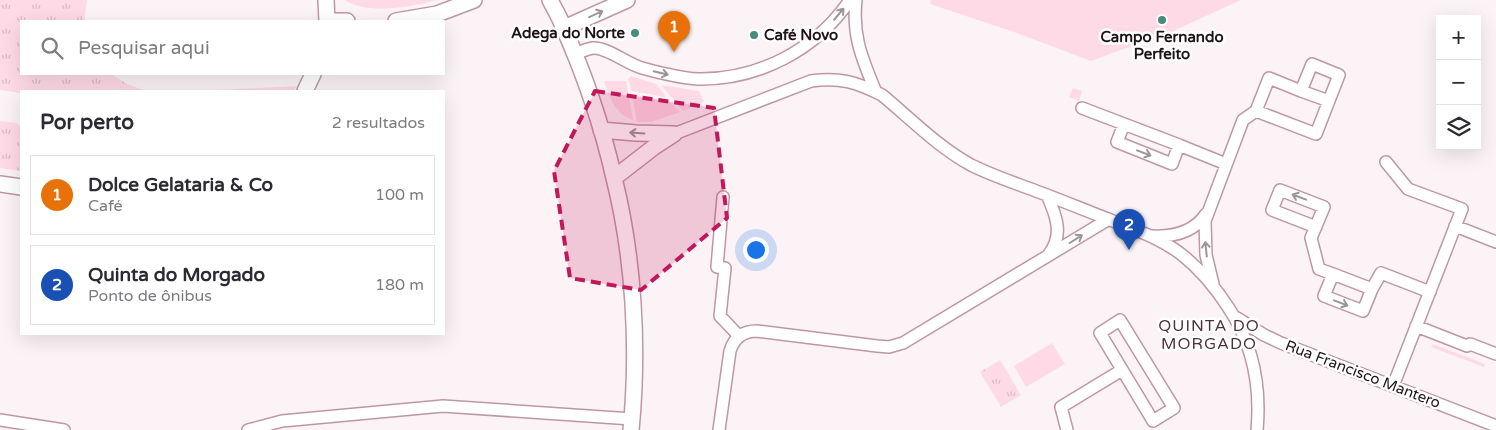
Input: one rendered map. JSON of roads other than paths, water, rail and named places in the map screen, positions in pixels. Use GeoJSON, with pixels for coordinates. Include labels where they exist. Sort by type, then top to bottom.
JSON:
{"type":"FeatureCollection","features":[{"type":"Feature","properties":{"kind":"street"},"geometry":{"type":"LineString","coordinates":[[326,0],[327,20]]}},
{"type":"Feature","properties":{"kind":"street"},"geometry":{"type":"LineString","coordinates":[[402,20],[437,14],[474,0]]}},
{"type":"Feature","properties":{"kind":"street"},"geometry":{"type":"LineString","coordinates":[[248,430],[282,420],[443,406],[632,424],[635,361],[633,310],[628,258],[614,178],[601,130],[575,54],[550,0]]}},
{"type":"Feature","properties":{"kind":"street"},"geometry":{"type":"LineString","coordinates":[[564,28],[627,0]]}},
{"type":"Feature","properties":{"kind":"street"},"geometry":{"type":"LineString","coordinates":[[575,54],[594,48],[601,49],[639,67],[677,77],[696,79],[736,76],[774,64],[808,44],[837,17],[850,0]]}},
{"type":"Feature","properties":{"kind":"street"},"geometry":{"type":"LineString","coordinates":[[856,0],[855,17],[858,47],[875,90]]}},
{"type":"Feature","properties":{"kind":"street"},"geometry":{"type":"LineString","coordinates":[[1256,111],[1316,134],[1339,75],[1312,64],[1301,90]]}},
{"type":"Feature","properties":{"kind":"street"},"geometry":{"type":"LineString","coordinates":[[305,90],[313,75]]}},
{"type":"Feature","properties":{"kind":"street"},"geometry":{"type":"LineString","coordinates":[[1150,236],[1177,234],[1190,229],[1197,225],[1207,212],[1243,120],[1256,111],[1269,78],[1328,101]]}},
{"type":"Feature","properties":{"kind":"street"},"geometry":{"type":"LineString","coordinates":[[614,178],[654,146],[674,134],[811,81],[843,79],[875,90],[899,108],[928,135],[961,159],[1001,178],[1150,236],[1181,254],[1213,284],[1234,315],[1243,334],[1252,358],[1258,388],[1257,430]]}},
{"type":"Feature","properties":{"kind":"street"},"geometry":{"type":"LineString","coordinates":[[1082,108],[1226,164]]}},
{"type":"Feature","properties":{"kind":"street"},"geometry":{"type":"LineString","coordinates":[[1124,124],[1117,142],[1172,164],[1179,146]]}},
{"type":"Feature","properties":{"kind":"street"},"geometry":{"type":"LineString","coordinates":[[601,130],[674,134]]}},
{"type":"Feature","properties":{"kind":"street"},"geometry":{"type":"LineString","coordinates":[[1386,162],[1408,189],[1462,209],[1393,386]]}},
{"type":"Feature","properties":{"kind":"street"},"geometry":{"type":"LineString","coordinates":[[0,184],[20,187]]}},
{"type":"Feature","properties":{"kind":"street"},"geometry":{"type":"LineString","coordinates":[[1044,259],[1056,243],[1058,231],[1057,222],[1047,195]]}},
{"type":"Feature","properties":{"kind":"street"},"geometry":{"type":"LineString","coordinates":[[723,197],[717,267],[726,268],[720,316],[740,336]]}},
{"type":"Feature","properties":{"kind":"street"},"geometry":{"type":"LineString","coordinates":[[1207,212],[1206,255],[1213,284]]}},
{"type":"Feature","properties":{"kind":"street"},"geometry":{"type":"LineString","coordinates":[[719,430],[730,351],[732,345],[740,336],[751,331],[757,331],[877,346],[894,346],[911,340],[1109,219]]}},
{"type":"Feature","properties":{"kind":"street"},"geometry":{"type":"LineString","coordinates":[[1455,226],[1496,242]]}},
{"type":"Feature","properties":{"kind":"street"},"geometry":{"type":"LineString","coordinates":[[1316,227],[1312,238],[1319,269],[1372,289]]}},
{"type":"Feature","properties":{"kind":"street"},"geometry":{"type":"LineString","coordinates":[[1333,274],[1324,296],[1363,311],[1381,273],[1430,292]]}},
{"type":"Feature","properties":{"kind":"street","name":"Rua Francisco Mantero"},"geometry":{"type":"LineString","coordinates":[[1234,315],[1264,335],[1496,426]]}},
{"type":"Feature","properties":{"kind":"street"},"geometry":{"type":"LineString","coordinates":[[1120,320],[1174,408],[1154,421],[1122,370],[1100,333],[1120,320]]}},
{"type":"Feature","properties":{"kind":"street"},"geometry":{"type":"LineString","coordinates":[[1416,326],[1467,346],[1470,344],[1496,354]]}},
{"type":"Feature","properties":{"kind":"street"},"geometry":{"type":"LineString","coordinates":[[1067,430],[1061,407],[1122,370]]}},
{"type":"Feature","properties":{"kind":"street"},"geometry":{"type":"LineString","coordinates":[[0,420],[64,430]]}},
{"type":"Feature","properties":{"kind":"place","name":"Campo Fernando Perfeito"},"geometry":{"type":"Point","coordinates":[1162,20]}},
{"type":"Feature","properties":{"kind":"place","name":"Adega do Norte"},"geometry":{"type":"Point","coordinates":[635,33]}},
{"type":"Feature","properties":{"kind":"place","name":"Café Novo"},"geometry":{"type":"Point","coordinates":[754,35]}},
{"type":"Feature","properties":{"kind":"place","name":"Dolce Gelataria & Co"},"geometry":{"type":"Point","coordinates":[674,52]}},
{"type":"Feature","properties":{"kind":"place","name":"Quinta do Morgado"},"geometry":{"type":"Point","coordinates":[1129,250]}},
{"type":"Feature","properties":{"kind":"district","name":"QUINTA DO MORGADO"},"geometry":{"type":"Point","coordinates":[1209,334]}}]}
